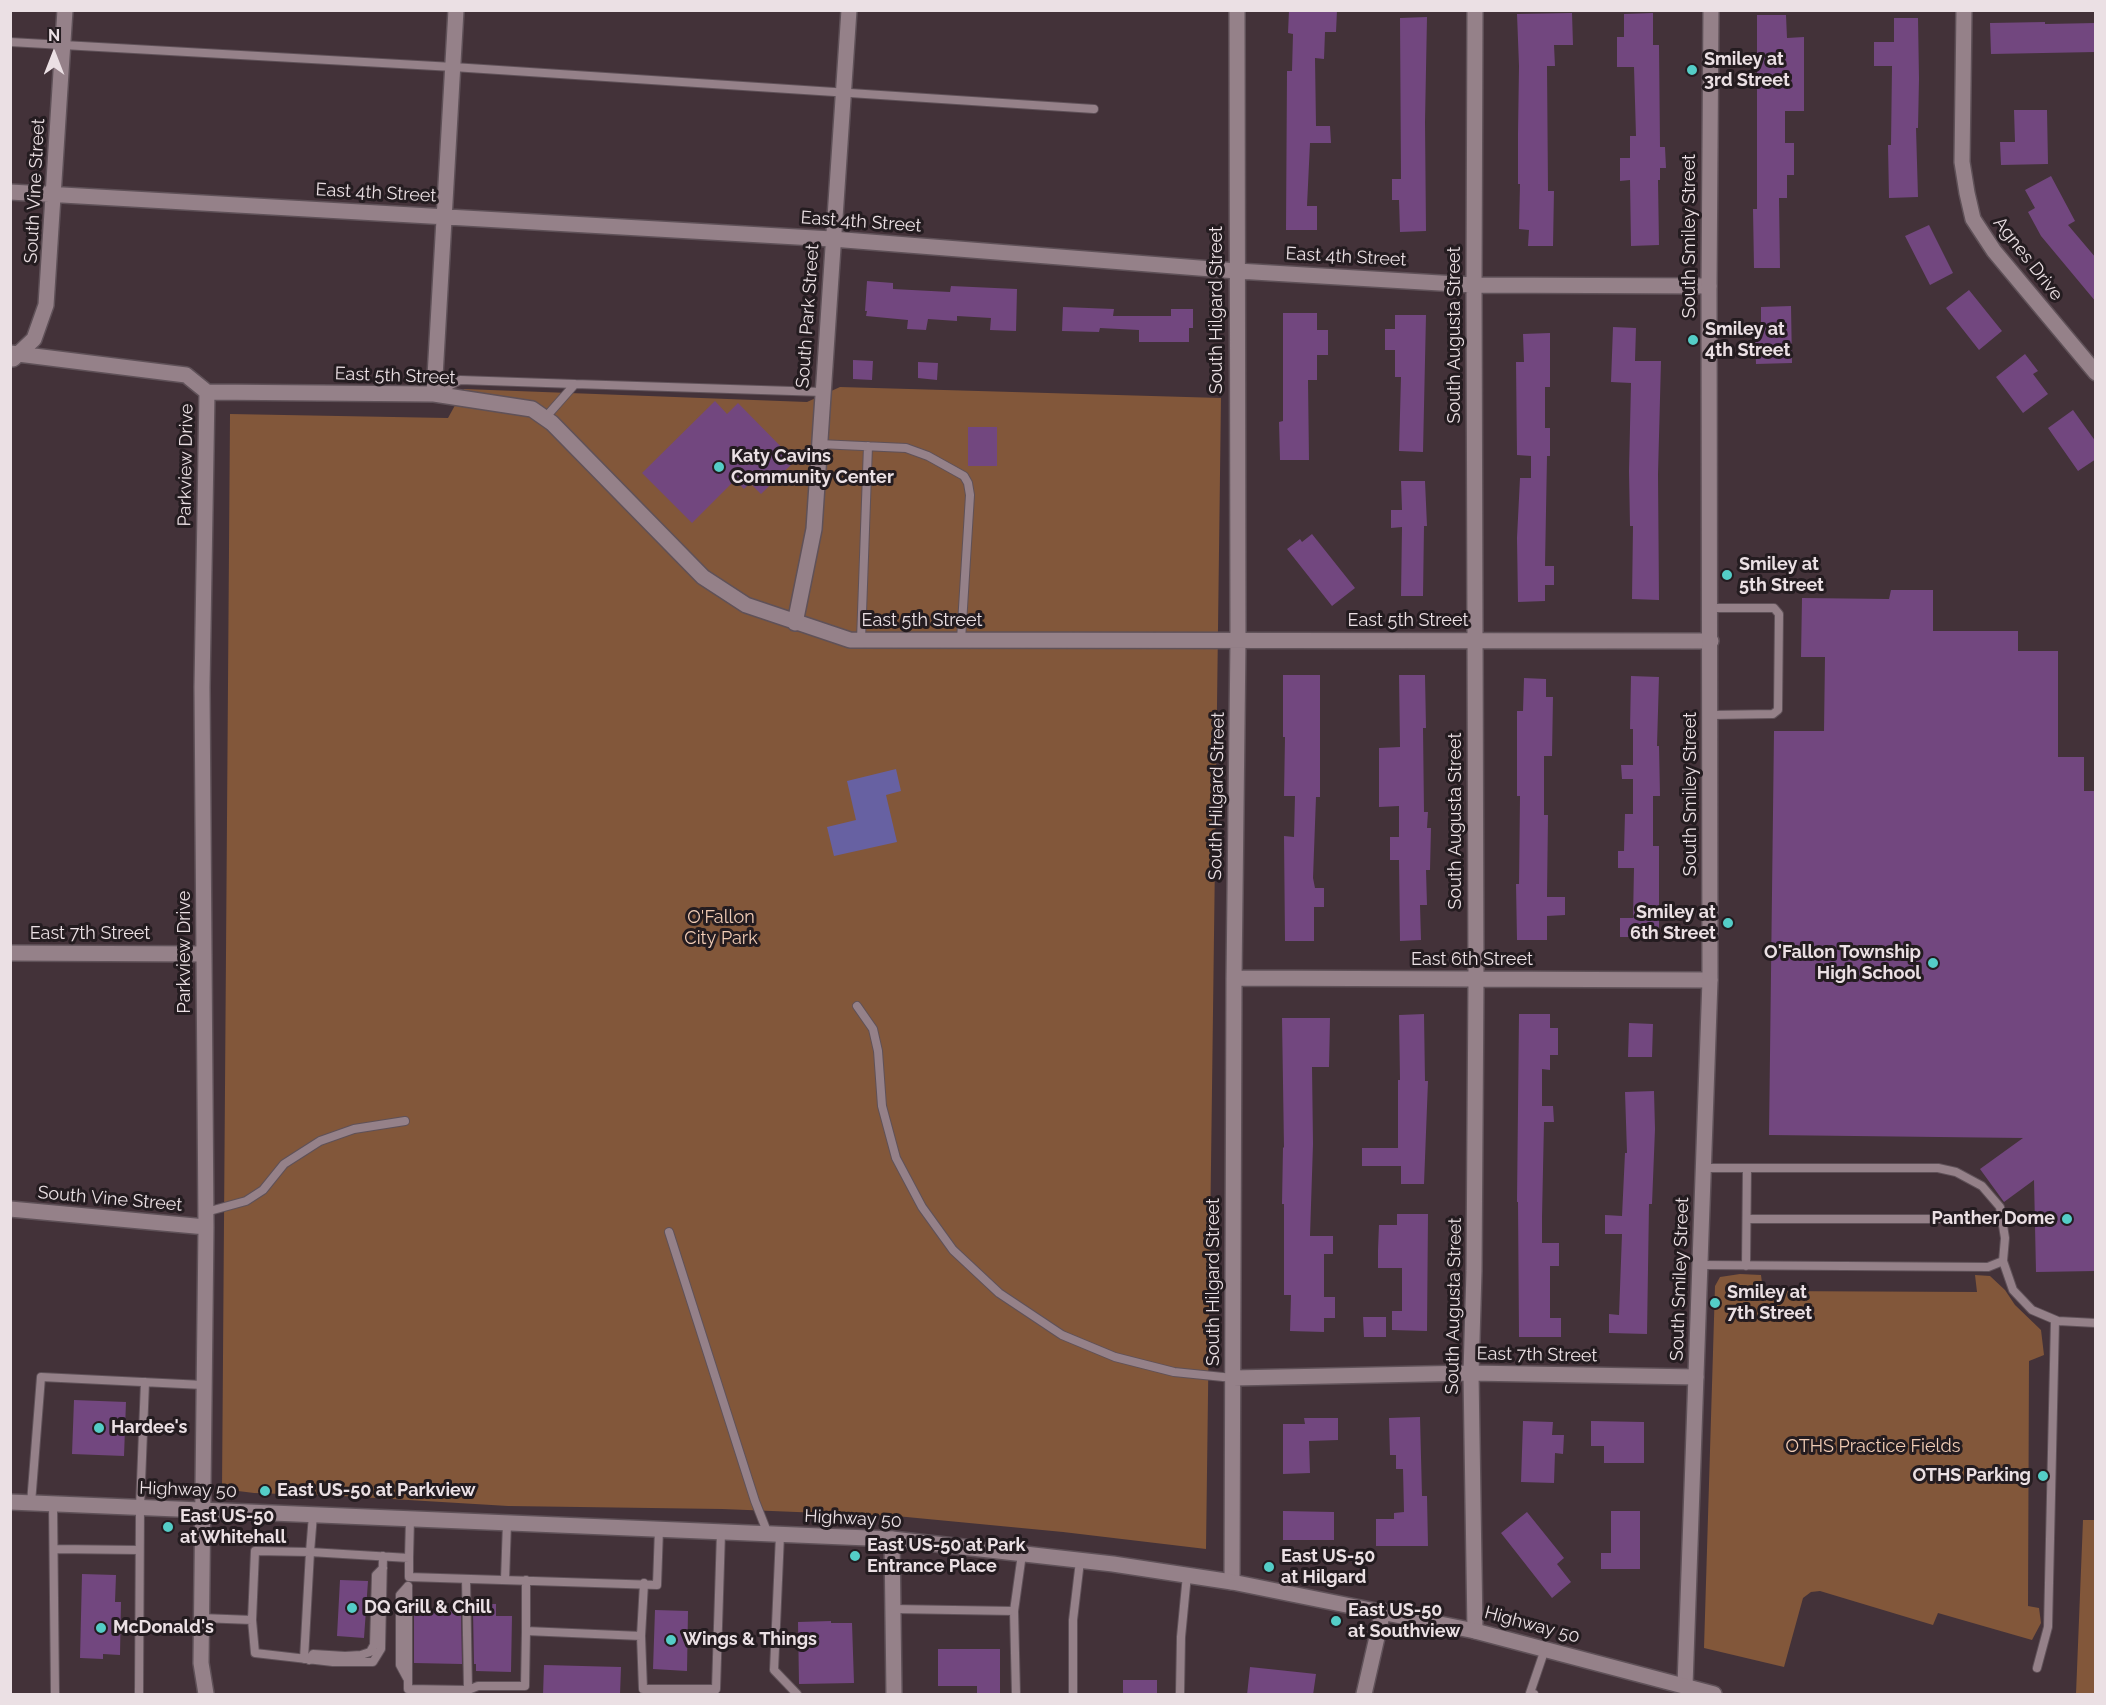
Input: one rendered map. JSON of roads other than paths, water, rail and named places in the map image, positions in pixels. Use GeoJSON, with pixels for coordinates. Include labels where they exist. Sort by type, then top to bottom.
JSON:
{"type":"FeatureCollection","features":[{"type":"Feature","properties":{"kind":"street","name":"South Vine Street"},"geometry":{"type":"LineString","coordinates":[[13,356],[34,339],[46,305],[65,10]]}},
{"type":"Feature","properties":{"kind":"street"},"geometry":{"type":"LineString","coordinates":[[434,394],[456,10]]}},
{"type":"Feature","properties":{"kind":"street","name":"South Park Street"},"geometry":{"type":"LineString","coordinates":[[795,623],[814,529],[849,10]]}},
{"type":"Feature","properties":{"kind":"street","name":"South Hilgard Street"},"geometry":{"type":"LineString","coordinates":[[1232,1582],[1234,978],[1238,640],[1237,10]]}},
{"type":"Feature","properties":{"kind":"street","name":"South Augusta Street"},"geometry":{"type":"LineString","coordinates":[[1475,10],[1476,980],[1471,1373],[1475,1631]]}},
{"type":"Feature","properties":{"kind":"street","name":"South Smiley Street"},"geometry":{"type":"LineString","coordinates":[[1685,1685],[1710,980],[1711,10]]}},
{"type":"Feature","properties":{"kind":"street","name":"Agnes Drive"},"geometry":{"type":"LineString","coordinates":[[1964,10],[1962,162],[1973,219],[1994,251],[2096,373]]}},
{"type":"Feature","properties":{"kind":"street","name":"East 4th Street"},"geometry":{"type":"LineString","coordinates":[[10,192],[832,239],[1237,271],[1474,285],[1709,286]]}},
{"type":"Feature","properties":{"kind":"street"},"geometry":{"type":"LineString","coordinates":[[13,356],[186,375],[207,393]]}},
{"type":"Feature","properties":{"kind":"street","name":"East 5th Street"},"geometry":{"type":"LineString","coordinates":[[207,393],[434,394],[532,409],[552,423],[703,576],[746,605],[850,640],[1711,640]]}},
{"type":"Feature","properties":{"kind":"street","name":"Parkview Drive"},"geometry":{"type":"LineString","coordinates":[[206,1695],[201,1663],[201,1510],[206,1220],[202,687],[207,393]]}},
{"type":"Feature","properties":{"kind":"street","name":"East 7th Street"},"geometry":{"type":"LineString","coordinates":[[10,953],[204,954]]}},
{"type":"Feature","properties":{"kind":"street","name":"East 6th Street"},"geometry":{"type":"LineString","coordinates":[[1234,978],[1710,980]]}},
{"type":"Feature","properties":{"kind":"street","name":"South Vine Street"},"geometry":{"type":"LineString","coordinates":[[10,1209],[206,1220]]}},
{"type":"Feature","properties":{"kind":"street","name":"East 7th Street"},"geometry":{"type":"LineString","coordinates":[[1233,1378],[1471,1373],[1696,1377]]}},
{"type":"Feature","properties":{"kind":"street","name":"Highway 50"},"geometry":{"type":"LineString","coordinates":[[10,1502],[892,1539],[1232,1582],[1475,1631],[1685,1685],[1714,1695]]}},
{"type":"Feature","properties":{"kind":"street"},"geometry":{"type":"LineString","coordinates":[[892,1539],[894,1695]]}},
{"type":"Feature","properties":{"kind":"street"},"geometry":{"type":"LineString","coordinates":[[1364,1695],[1383,1611]]}},
{"type":"Feature","properties":{"kind":"lane"},"geometry":{"type":"LineString","coordinates":[[10,42],[843,91],[1094,109]]}},
{"type":"Feature","properties":{"kind":"lane"},"geometry":{"type":"LineString","coordinates":[[434,394],[460,380],[823,392]]}},
{"type":"Feature","properties":{"kind":"lane"},"geometry":{"type":"LineString","coordinates":[[544,418],[575,384]]}},
{"type":"Feature","properties":{"kind":"lane"},"geometry":{"type":"LineString","coordinates":[[819,444],[906,448],[928,456],[964,476],[970,495],[961,640]]}},
{"type":"Feature","properties":{"kind":"lane"},"geometry":{"type":"LineString","coordinates":[[861,640],[868,446]]}},
{"type":"Feature","properties":{"kind":"lane"},"geometry":{"type":"LineString","coordinates":[[1710,608],[1774,608],[1779,614],[1778,710],[1773,714],[1711,715]]}},
{"type":"Feature","properties":{"kind":"lane"},"geometry":{"type":"LineString","coordinates":[[858,1006],[873,1029],[878,1051],[882,1106],[896,1158],[922,1207],[953,1250],[999,1293],[1062,1335],[1115,1357],[1174,1372],[1233,1378]]}},
{"type":"Feature","properties":{"kind":"lane"},"geometry":{"type":"LineString","coordinates":[[206,1220],[246,1201],[263,1190],[284,1164],[320,1141],[354,1129],[405,1120]]}},
{"type":"Feature","properties":{"kind":"lane"},"geometry":{"type":"LineString","coordinates":[[1704,1168],[1938,1168],[1956,1172],[1982,1186],[2000,1207],[2005,1238],[2003,1261],[2013,1290],[2032,1310],[2055,1320],[2096,1323]]}},
{"type":"Feature","properties":{"kind":"lane"},"geometry":{"type":"LineString","coordinates":[[1746,1266],[1747,1168]]}},
{"type":"Feature","properties":{"kind":"lane"},"geometry":{"type":"LineString","coordinates":[[1747,1219],[2002,1219]]}},
{"type":"Feature","properties":{"kind":"lane"},"geometry":{"type":"LineString","coordinates":[[669,1232],[755,1501],[774,1534],[774,1670],[797,1695]]}},
{"type":"Feature","properties":{"kind":"lane"},"geometry":{"type":"LineString","coordinates":[[1700,1265],[1988,1267],[2003,1261]]}},
{"type":"Feature","properties":{"kind":"lane"},"geometry":{"type":"LineString","coordinates":[[2037,1668],[2048,1627],[2055,1320]]}},
{"type":"Feature","properties":{"kind":"lane"},"geometry":{"type":"LineString","coordinates":[[31,1503],[41,1377],[204,1385]]}},
{"type":"Feature","properties":{"kind":"lane"},"geometry":{"type":"LineString","coordinates":[[139,1695],[139,1550],[144,1382]]}},
{"type":"Feature","properties":{"kind":"lane"},"geometry":{"type":"LineString","coordinates":[[53,1504],[55,1695]]}},
{"type":"Feature","properties":{"kind":"lane"},"geometry":{"type":"LineString","coordinates":[[306,1659],[313,1515]]}},
{"type":"Feature","properties":{"kind":"lane"},"geometry":{"type":"LineString","coordinates":[[410,1519],[408,1689],[468,1690],[478,1686],[525,1686],[526,1581]]}},
{"type":"Feature","properties":{"kind":"lane"},"geometry":{"type":"LineString","coordinates":[[505,1580],[507,1523]]}},
{"type":"Feature","properties":{"kind":"lane"},"geometry":{"type":"LineString","coordinates":[[409,1582],[466,1579],[657,1584],[659,1529]]}},
{"type":"Feature","properties":{"kind":"lane"},"geometry":{"type":"LineString","coordinates":[[644,1583],[641,1636],[643,1689],[716,1689],[721,1532]]}},
{"type":"Feature","properties":{"kind":"lane"},"geometry":{"type":"LineString","coordinates":[[54,1549],[139,1550]]}},
{"type":"Feature","properties":{"kind":"lane"},"geometry":{"type":"LineString","coordinates":[[383,1556],[381,1649],[374,1662],[333,1662],[255,1653],[252,1620],[255,1551],[310,1552],[383,1556],[409,1558]]}},
{"type":"Feature","properties":{"kind":"lane"},"geometry":{"type":"LineString","coordinates":[[1016,1695],[1014,1611],[1022,1554]]}},
{"type":"Feature","properties":{"kind":"lane"},"geometry":{"type":"LineString","coordinates":[[1073,1695],[1073,1620],[1080,1561]]}},
{"type":"Feature","properties":{"kind":"lane"},"geometry":{"type":"LineString","coordinates":[[1180,1695],[1181,1637],[1187,1575]]}},
{"type":"Feature","properties":{"kind":"lane"},"geometry":{"type":"LineString","coordinates":[[466,1579],[468,1690]]}},
{"type":"Feature","properties":{"kind":"lane"},"geometry":{"type":"LineString","coordinates":[[893,1609],[1014,1611]]}},
{"type":"Feature","properties":{"kind":"lane"},"geometry":{"type":"LineString","coordinates":[[201,1618],[252,1620]]}},
{"type":"Feature","properties":{"kind":"lane"},"geometry":{"type":"LineString","coordinates":[[526,1631],[641,1636]]}},
{"type":"Feature","properties":{"kind":"lane"},"geometry":{"type":"LineString","coordinates":[[1532,1694],[1545,1649]]}},
{"type":"Feature","properties":{"kind":"place","name":"Smiley at 3rd Street"},"geometry":{"type":"Point","coordinates":[1692,70]}},
{"type":"Feature","properties":{"kind":"place","name":"Smiley at 4th Street"},"geometry":{"type":"Point","coordinates":[1693,340]}},
{"type":"Feature","properties":{"kind":"place","name":"Katy Cavins Community Center"},"geometry":{"type":"Point","coordinates":[719,467]}},
{"type":"Feature","properties":{"kind":"place","name":"Smiley at 5th Street"},"geometry":{"type":"Point","coordinates":[1727,575]}},
{"type":"Feature","properties":{"kind":"place","name":"Smiley at 6th Street"},"geometry":{"type":"Point","coordinates":[1728,923]}},
{"type":"Feature","properties":{"kind":"place","name":"O'Fallon Township High School"},"geometry":{"type":"Point","coordinates":[1933,963]}},
{"type":"Feature","properties":{"kind":"place","name":"Panther Dome"},"geometry":{"type":"Point","coordinates":[2067,1219]}},
{"type":"Feature","properties":{"kind":"place","name":"Smiley at 7th Street"},"geometry":{"type":"Point","coordinates":[1715,1303]}},
{"type":"Feature","properties":{"kind":"place","name":"Hardee's"},"geometry":{"type":"Point","coordinates":[99,1428]}},
{"type":"Feature","properties":{"kind":"place","name":"OTHS Parking"},"geometry":{"type":"Point","coordinates":[2043,1476]}},
{"type":"Feature","properties":{"kind":"place","name":"East US-50 at Parkview"},"geometry":{"type":"Point","coordinates":[265,1491]}},
{"type":"Feature","properties":{"kind":"place","name":"East US-50 at Whitehall"},"geometry":{"type":"Point","coordinates":[168,1527]}},
{"type":"Feature","properties":{"kind":"place","name":"East US-50 at Park Entrance Place"},"geometry":{"type":"Point","coordinates":[855,1556]}},
{"type":"Feature","properties":{"kind":"place","name":"East US-50 at Hilgard"},"geometry":{"type":"Point","coordinates":[1269,1567]}},
{"type":"Feature","properties":{"kind":"place","name":"DQ Grill & Chill"},"geometry":{"type":"Point","coordinates":[352,1608]}},
{"type":"Feature","properties":{"kind":"place","name":"East US-50 at Southview"},"geometry":{"type":"Point","coordinates":[1336,1621]}},
{"type":"Feature","properties":{"kind":"place","name":"McDonald's"},"geometry":{"type":"Point","coordinates":[101,1628]}},
{"type":"Feature","properties":{"kind":"place","name":"Wings & Things"},"geometry":{"type":"Point","coordinates":[671,1640]}},
{"type":"Feature","properties":{"kind":"park label","name":"O'Fallon City Park"},"geometry":{"type":"Point","coordinates":[721,928]}},
{"type":"Feature","properties":{"kind":"park label","name":"OTHS Practice Fields"},"geometry":{"type":"Point","coordinates":[1873,1447]}}]}
